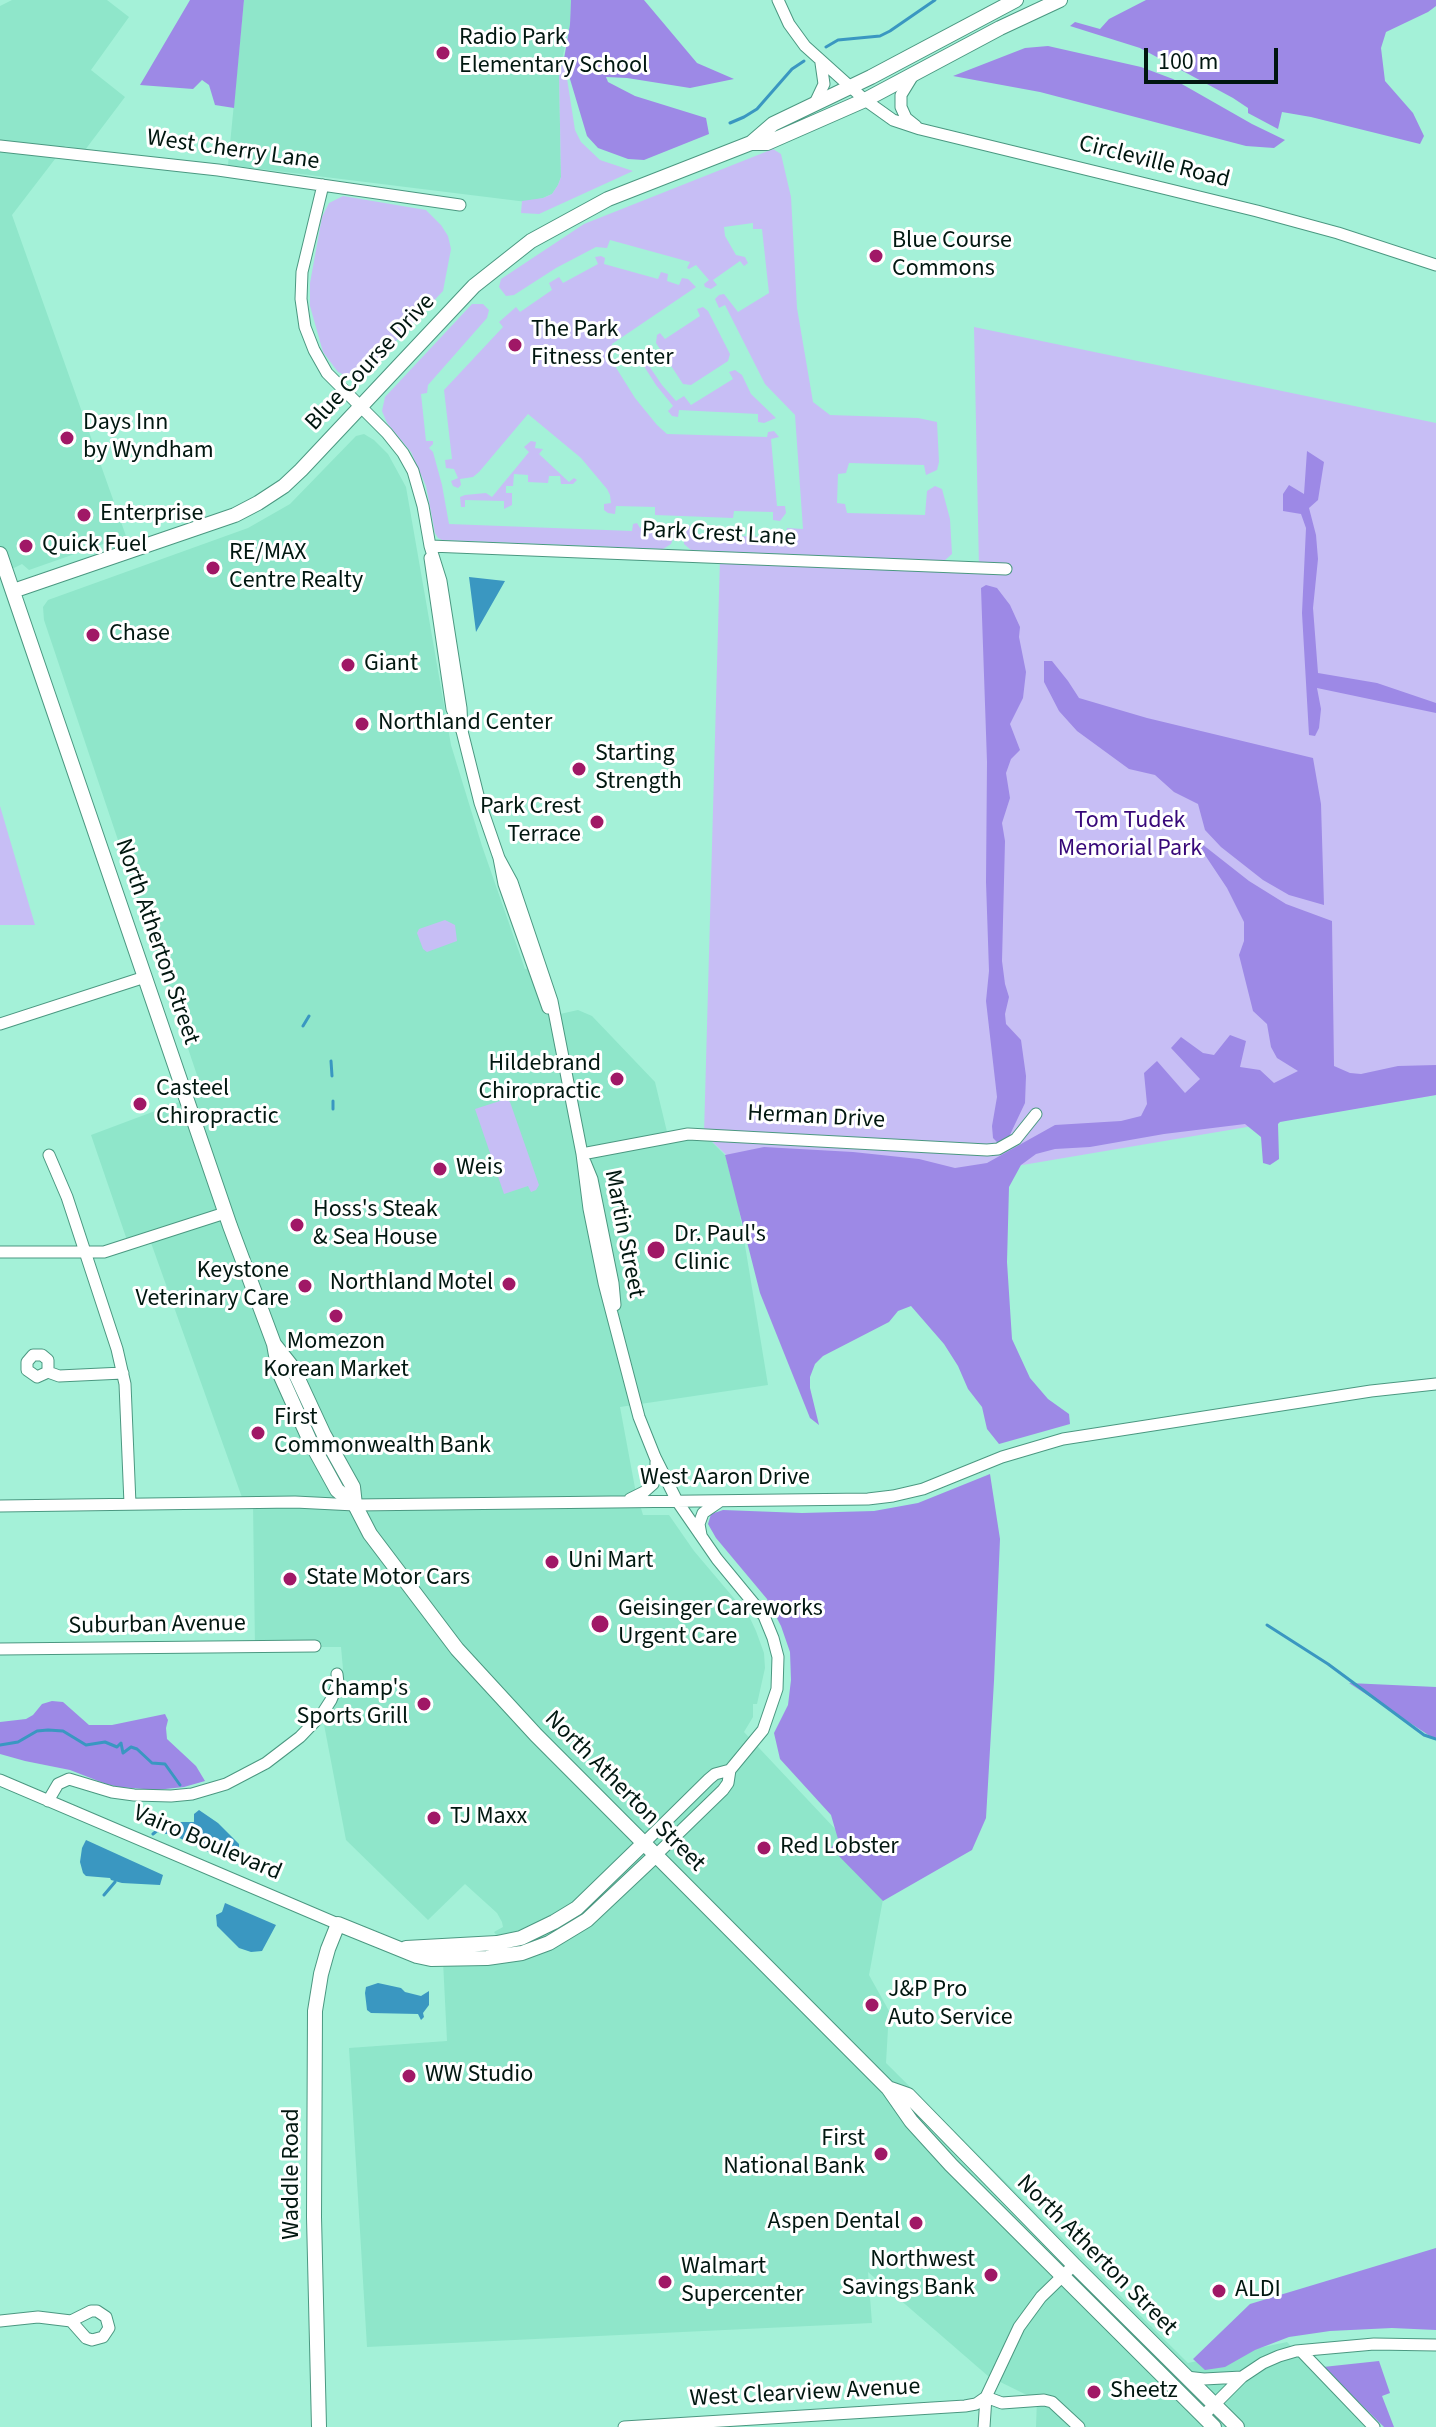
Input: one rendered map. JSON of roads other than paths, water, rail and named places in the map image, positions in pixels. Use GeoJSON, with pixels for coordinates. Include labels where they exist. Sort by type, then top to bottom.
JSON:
{"type":"FeatureCollection","features":[{"type":"Feature","properties":{"kind":"main road","name":"Blue Course Drive"},"geometry":{"type":"LineString","coordinates":[[6,593],[244,510],[271,495],[301,470],[474,286],[531,241],[608,199],[751,143],[773,124],[1016,0]]}},
{"type":"Feature","properties":{"kind":"main road","name":"Blue Course Drive"},"geometry":{"type":"LineString","coordinates":[[751,143],[767,143],[865,100],[1000,28],[1060,0]]}},
{"type":"Feature","properties":{"kind":"main road","name":"North Atherton Street"},"geometry":{"type":"LineString","coordinates":[[0,554],[6,593],[274,1344],[279,1372],[310,1441],[337,1490],[355,1505],[370,1534],[457,1649],[536,1735],[888,2088],[931,2144],[1214,2427]]}},
{"type":"Feature","properties":{"kind":"main road","name":"Vairo Boulevard"},"geometry":{"type":"LineString","coordinates":[[398,1949],[497,1943],[521,1938],[577,1908],[644,1843]]}},
{"type":"Feature","properties":{"kind":"main road","name":"Vairo Boulevard"},"geometry":{"type":"LineString","coordinates":[[338,1924],[424,1958],[487,1958],[533,1950],[587,1920],[656,1855]]}},
{"type":"Feature","properties":{"kind":"main road","name":"Waddle Road"},"geometry":{"type":"LineString","coordinates":[[319,2427],[314,2217],[315,2011],[321,1974],[338,1924]]}},
{"type":"Feature","properties":{"kind":"main road","name":"North Atherton Street"},"geometry":{"type":"LineString","coordinates":[[888,2088],[908,2095],[1237,2427]]}},
{"type":"Feature","properties":{"kind":"street","name":"Circleville Road"},"geometry":{"type":"LineString","coordinates":[[778,0],[795,34],[849,87],[893,120],[1257,211],[1436,265]]}},
{"type":"Feature","properties":{"kind":"street"},"geometry":{"type":"LineString","coordinates":[[814,104],[824,84],[819,59]]}},
{"type":"Feature","properties":{"kind":"street"},"geometry":{"type":"LineString","coordinates":[[914,74],[903,90],[901,107],[906,118],[920,129]]}},
{"type":"Feature","properties":{"kind":"street","name":"West Cherry Lane"},"geometry":{"type":"LineString","coordinates":[[0,146],[204,168],[460,205]]}},
{"type":"Feature","properties":{"kind":"street","name":"Martin Street"},"geometry":{"type":"LineString","coordinates":[[323,185],[302,272],[302,312],[309,340],[336,384],[396,443],[413,471],[441,581],[462,731],[504,884],[542,995],[555,1022],[582,1154],[592,1179],[613,1283],[616,1324],[634,1404],[677,1501],[764,1616],[778,1657],[777,1689],[769,1715],[755,1741],[730,1770],[728,1783],[723,1790],[656,1855]]}},
{"type":"Feature","properties":{"kind":"street","name":"Park Crest Lane"},"geometry":{"type":"LineString","coordinates":[[430,546],[1006,569]]}},
{"type":"Feature","properties":{"kind":"street"},"geometry":{"type":"LineString","coordinates":[[0,1024],[145,977]]}},
{"type":"Feature","properties":{"kind":"street","name":"Herman Drive"},"geometry":{"type":"LineString","coordinates":[[582,1154],[688,1134],[987,1150],[1008,1145],[1036,1114]]}},
{"type":"Feature","properties":{"kind":"street"},"geometry":{"type":"LineString","coordinates":[[49,1155],[67,1197],[123,1373],[130,1504]]}},
{"type":"Feature","properties":{"kind":"street"},"geometry":{"type":"LineString","coordinates":[[0,1252],[104,1252],[225,1213]]}},
{"type":"Feature","properties":{"kind":"street"},"geometry":{"type":"LineString","coordinates":[[48,1372],[59,1376],[123,1373]]}},
{"type":"Feature","properties":{"kind":"street","name":"West Aaron Drive"},"geometry":{"type":"LineString","coordinates":[[0,1506],[843,1500],[893,1496],[923,1489],[1026,1449],[1063,1439],[1358,1393],[1436,1384]]}},
{"type":"Feature","properties":{"kind":"street"},"geometry":{"type":"LineString","coordinates":[[622,1502],[637,1497],[653,1484],[655,1457]]}},
{"type":"Feature","properties":{"kind":"street"},"geometry":{"type":"LineString","coordinates":[[703,1539],[699,1524],[703,1513],[721,1500]]}},
{"type":"Feature","properties":{"kind":"street","name":"Suburban Avenue"},"geometry":{"type":"LineString","coordinates":[[0,1649],[315,1646]]}},
{"type":"Feature","properties":{"kind":"street"},"geometry":{"type":"LineString","coordinates":[[48,1801],[58,1784],[69,1779],[112,1792],[159,1796],[192,1794],[226,1784],[266,1763],[300,1737],[331,1700],[338,1683],[337,1674]]}},
{"type":"Feature","properties":{"kind":"street","name":"Martin Street"},"geometry":{"type":"LineString","coordinates":[[644,1843],[709,1779],[730,1770]]}},
{"type":"Feature","properties":{"kind":"street","name":"Vairo Boulevard"},"geometry":{"type":"LineString","coordinates":[[0,1780],[338,1924]]}},
{"type":"Feature","properties":{"kind":"street"},"geometry":{"type":"LineString","coordinates":[[984,2427],[986,2397],[1019,2327],[1031,2309],[1074,2265]]}},
{"type":"Feature","properties":{"kind":"street"},"geometry":{"type":"LineString","coordinates":[[0,2321],[38,2317],[71,2321]]}},
{"type":"Feature","properties":{"kind":"street"},"geometry":{"type":"LineString","coordinates":[[1203,2416],[1242,2377],[1263,2363],[1301,2351],[1374,2344],[1436,2345]]}},
{"type":"Feature","properties":{"kind":"street"},"geometry":{"type":"LineString","coordinates":[[1301,2351],[1374,2427]]}},
{"type":"Feature","properties":{"kind":"street"},"geometry":{"type":"LineString","coordinates":[[1186,2377],[1242,2377]]}},
{"type":"Feature","properties":{"kind":"street"},"geometry":{"type":"LineString","coordinates":[[986,2397],[1002,2403],[1052,2402],[1079,2427]]}},
{"type":"Feature","properties":{"kind":"street","name":"West Clearview Avenue"},"geometry":{"type":"LineString","coordinates":[[624,2427],[965,2406],[976,2404],[986,2397]]}},
{"type":"Feature","properties":{"kind":"water"},"geometry":{"type":"Polygon","coordinates":[[[469,577],[505,581],[476,632],[469,577]]]}},
{"type":"Feature","properties":{"kind":"water"},"geometry":{"type":"Polygon","coordinates":[[[199,1810],[218,1823],[239,1844],[239,1854],[228,1858],[213,1854],[159,1831],[159,1825],[166,1822],[194,1822],[194,1814],[199,1810]]]}},
{"type":"Feature","properties":{"kind":"water"},"geometry":{"type":"Polygon","coordinates":[[[86,1840],[163,1875],[160,1885],[122,1883],[110,1878],[86,1876],[80,1862],[86,1840]]]}},
{"type":"Feature","properties":{"kind":"water"},"geometry":{"type":"Polygon","coordinates":[[[225,1903],[276,1925],[262,1951],[251,1952],[239,1948],[217,1926],[216,1915],[222,1912],[225,1903]]]}},
{"type":"Feature","properties":{"kind":"water"},"geometry":{"type":"Polygon","coordinates":[[[378,1983],[421,1996],[429,1991],[429,2005],[423,2013],[424,2017],[421,2020],[418,2014],[371,2013],[367,2010],[366,1987],[378,1983]]]}},
{"type":"Feature","properties":{"kind":"waterway"},"geometry":{"type":"LineString","coordinates":[[826,47],[838,40],[880,36],[935,0]]}},
{"type":"Feature","properties":{"kind":"waterway"},"geometry":{"type":"LineString","coordinates":[[730,123],[757,109],[792,69],[804,61]]}},
{"type":"Feature","properties":{"kind":"waterway"},"geometry":{"type":"LineString","coordinates":[[303,1026],[309,1016]]}},
{"type":"Feature","properties":{"kind":"waterway"},"geometry":{"type":"LineString","coordinates":[[331,1061],[332,1076]]}},
{"type":"Feature","properties":{"kind":"waterway"},"geometry":{"type":"LineString","coordinates":[[333,1101],[333,1109]]}},
{"type":"Feature","properties":{"kind":"waterway"},"geometry":{"type":"LineString","coordinates":[[1267,1625],[1328,1664],[1424,1735],[1436,1739]]}},
{"type":"Feature","properties":{"kind":"waterway"},"geometry":{"type":"LineString","coordinates":[[0,1745],[18,1742],[37,1731],[48,1730],[63,1731],[86,1745],[105,1742],[117,1747],[121,1743],[123,1753],[131,1747],[152,1763],[165,1764],[180,1785]]}},
{"type":"Feature","properties":{"kind":"waterway"},"geometry":{"type":"LineString","coordinates":[[153,1834],[159,1829]]}},
{"type":"Feature","properties":{"kind":"waterway"},"geometry":{"type":"LineString","coordinates":[[104,1895],[115,1882]]}},
{"type":"Feature","properties":{"kind":"place","name":"Radio Park Elementary School"},"geometry":{"type":"Point","coordinates":[443,53]}},
{"type":"Feature","properties":{"kind":"place","name":"Blue Course Commons"},"geometry":{"type":"Point","coordinates":[876,256]}},
{"type":"Feature","properties":{"kind":"place","name":"The Park Fitness Center"},"geometry":{"type":"Point","coordinates":[515,345]}},
{"type":"Feature","properties":{"kind":"place","name":"Days Inn by Wyndham"},"geometry":{"type":"Point","coordinates":[67,438]}},
{"type":"Feature","properties":{"kind":"place","name":"Enterprise"},"geometry":{"type":"Point","coordinates":[84,515]}},
{"type":"Feature","properties":{"kind":"place","name":"Quick Fuel"},"geometry":{"type":"Point","coordinates":[26,546]}},
{"type":"Feature","properties":{"kind":"place","name":"RE/MAX Centre Realty"},"geometry":{"type":"Point","coordinates":[213,568]}},
{"type":"Feature","properties":{"kind":"place","name":"Chase"},"geometry":{"type":"Point","coordinates":[93,635]}},
{"type":"Feature","properties":{"kind":"place","name":"Giant"},"geometry":{"type":"Point","coordinates":[348,665]}},
{"type":"Feature","properties":{"kind":"place","name":"Northland Center"},"geometry":{"type":"Point","coordinates":[362,724]}},
{"type":"Feature","properties":{"kind":"place","name":"Starting Strength"},"geometry":{"type":"Point","coordinates":[579,769]}},
{"type":"Feature","properties":{"kind":"place","name":"Park Crest Terrace"},"geometry":{"type":"Point","coordinates":[597,822]}},
{"type":"Feature","properties":{"kind":"place","name":"Hildebrand Chiropractic"},"geometry":{"type":"Point","coordinates":[617,1079]}},
{"type":"Feature","properties":{"kind":"place","name":"Casteel Chiropractic"},"geometry":{"type":"Point","coordinates":[140,1104]}},
{"type":"Feature","properties":{"kind":"place","name":"Weis"},"geometry":{"type":"Point","coordinates":[440,1169]}},
{"type":"Feature","properties":{"kind":"place","name":"Hoss's Steak & Sea House"},"geometry":{"type":"Point","coordinates":[297,1225]}},
{"type":"Feature","properties":{"kind":"place","name":"Dr. Paul's Clinic"},"geometry":{"type":"Point","coordinates":[656,1250]}},
{"type":"Feature","properties":{"kind":"place","name":"Northland Motel"},"geometry":{"type":"Point","coordinates":[509,1284]}},
{"type":"Feature","properties":{"kind":"place","name":"Keystone Veterinary Care"},"geometry":{"type":"Point","coordinates":[305,1286]}},
{"type":"Feature","properties":{"kind":"place","name":"Momezon Korean Market"},"geometry":{"type":"Point","coordinates":[336,1316]}},
{"type":"Feature","properties":{"kind":"place","name":"First Commonwealth Bank"},"geometry":{"type":"Point","coordinates":[258,1433]}},
{"type":"Feature","properties":{"kind":"place","name":"Uni Mart"},"geometry":{"type":"Point","coordinates":[552,1562]}},
{"type":"Feature","properties":{"kind":"place","name":"State Motor Cars"},"geometry":{"type":"Point","coordinates":[290,1579]}},
{"type":"Feature","properties":{"kind":"place","name":"Geisinger Careworks Urgent Care"},"geometry":{"type":"Point","coordinates":[600,1624]}},
{"type":"Feature","properties":{"kind":"place","name":"Champ's Sports Grill"},"geometry":{"type":"Point","coordinates":[424,1704]}},
{"type":"Feature","properties":{"kind":"place","name":"TJ Maxx"},"geometry":{"type":"Point","coordinates":[434,1818]}},
{"type":"Feature","properties":{"kind":"place","name":"Red Lobster"},"geometry":{"type":"Point","coordinates":[764,1848]}},
{"type":"Feature","properties":{"kind":"place","name":"J&P Pro Auto Service"},"geometry":{"type":"Point","coordinates":[872,2005]}},
{"type":"Feature","properties":{"kind":"place","name":"WW Studio"},"geometry":{"type":"Point","coordinates":[409,2076]}},
{"type":"Feature","properties":{"kind":"place","name":"First National Bank"},"geometry":{"type":"Point","coordinates":[881,2154]}},
{"type":"Feature","properties":{"kind":"place","name":"Aspen Dental"},"geometry":{"type":"Point","coordinates":[916,2223]}},
{"type":"Feature","properties":{"kind":"place","name":"Northwest Savings Bank"},"geometry":{"type":"Point","coordinates":[991,2275]}},
{"type":"Feature","properties":{"kind":"place","name":"Walmart Supercenter"},"geometry":{"type":"Point","coordinates":[665,2282]}},
{"type":"Feature","properties":{"kind":"place","name":"ALDI"},"geometry":{"type":"Point","coordinates":[1219,2291]}},
{"type":"Feature","properties":{"kind":"place","name":"Sheetz"},"geometry":{"type":"Point","coordinates":[1094,2392]}},
{"type":"Feature","properties":{"kind":"park label","name":"Tom Tudek Memorial Park"},"geometry":{"type":"Point","coordinates":[1130,836]}}]}
